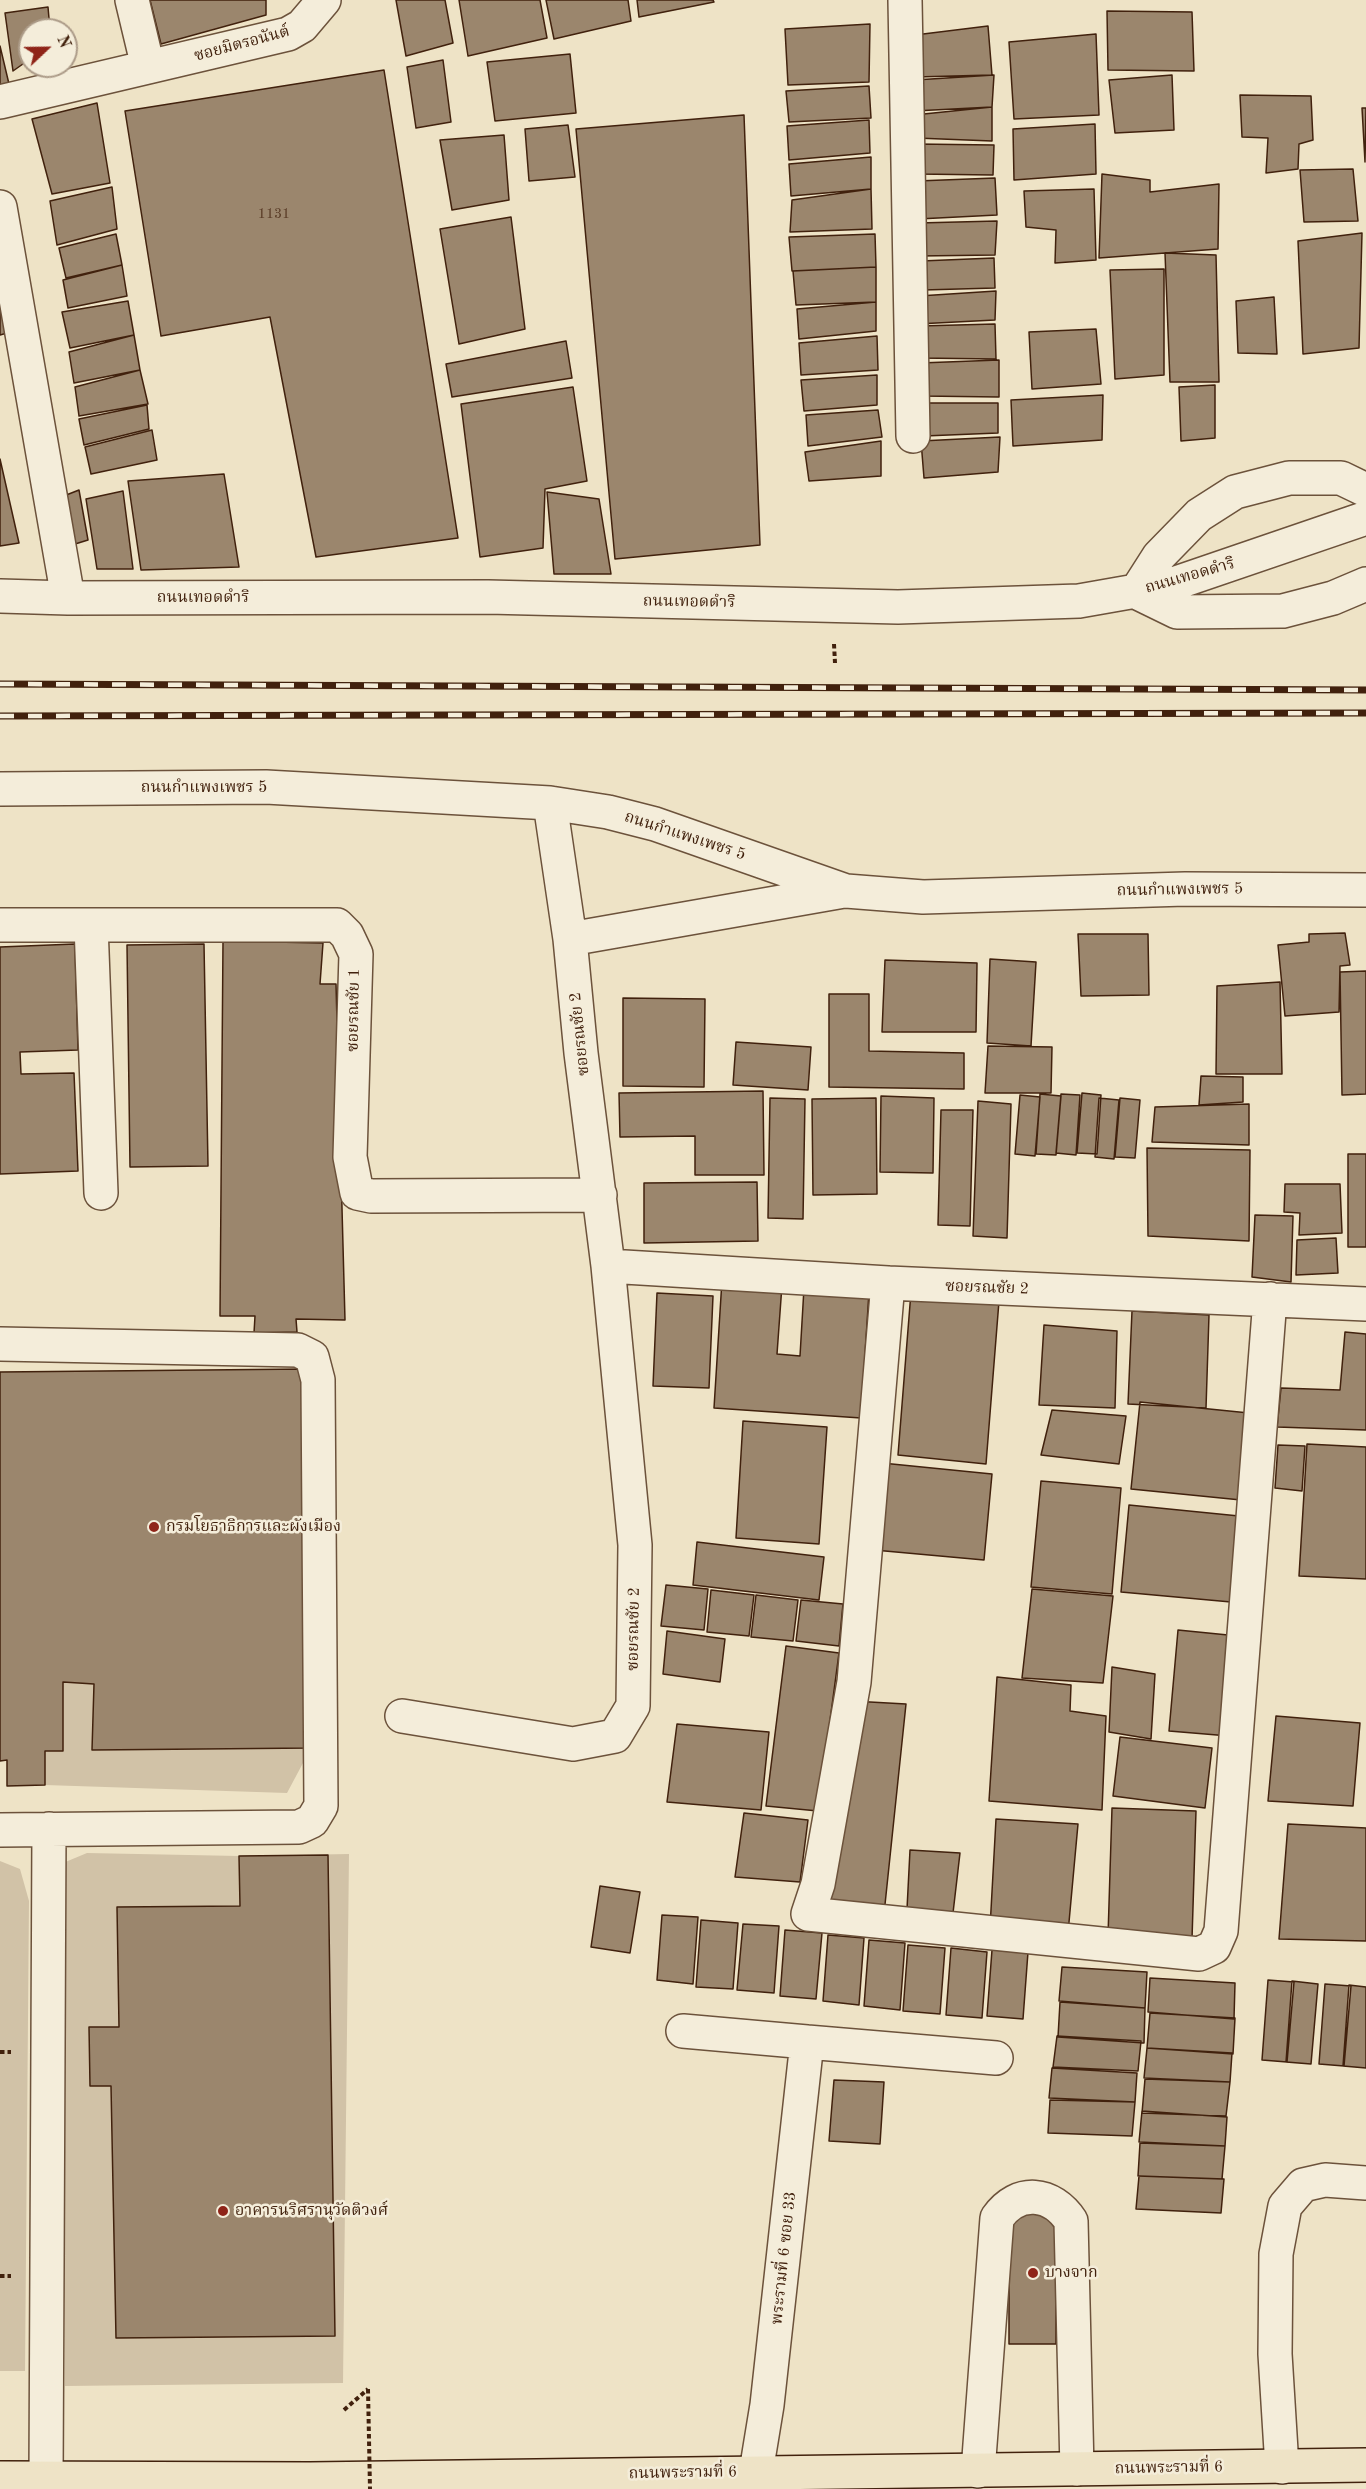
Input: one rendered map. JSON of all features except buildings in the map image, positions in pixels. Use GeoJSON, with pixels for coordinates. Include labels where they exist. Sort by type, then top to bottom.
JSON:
{"type":"FeatureCollection","features":[{"type":"Feature","properties":{"kind":"main road","name":"ถนนพระรามที่ 6"},"geometry":{"type":"LineString","coordinates":[[0,2478],[310,2484],[756,2472],[1366,2465]]}},
{"type":"Feature","properties":{"kind":"street"},"geometry":{"type":"LineString","coordinates":[[132,0],[148,67]]}},
{"type":"Feature","properties":{"kind":"street","name":"ซอยมิตรอนันต์"},"geometry":{"type":"LineString","coordinates":[[0,102],[288,34],[302,26],[324,0]]}},
{"type":"Feature","properties":{"kind":"street"},"geometry":{"type":"LineString","coordinates":[[906,0],[913,436]]}},
{"type":"Feature","properties":{"kind":"street"},"geometry":{"type":"LineString","coordinates":[[0,207],[68,598]]}},
{"type":"Feature","properties":{"kind":"street"},"geometry":{"type":"LineString","coordinates":[[1366,490],[1341,478],[1289,478],[1235,492],[1199,515],[1191,523],[1159,556],[1136,592],[1177,612],[1283,611],[1333,598],[1366,585]]}},
{"type":"Feature","properties":{"kind":"street","name":"ถนนเทอดดำริ"},"geometry":{"type":"LineString","coordinates":[[0,596],[68,598],[488,597],[898,607],[1079,601],[1170,585],[1366,518]]}},
{"type":"Feature","properties":{"kind":"street","name":"ถนนกำแพงเพชร 5"},"geometry":{"type":"LineString","coordinates":[[0,789],[266,787],[550,803],[608,812],[655,824],[846,891],[923,897],[1185,889],[1366,890]]}},
{"type":"Feature","properties":{"kind":"street","name":"ซอยรณชัย 2"},"geometry":{"type":"LineString","coordinates":[[402,1716],[573,1744],[615,1736],[633,1706],[635,1545],[600,1195],[570,939],[550,803]]}},
{"type":"Feature","properties":{"kind":"street"},"geometry":{"type":"LineString","coordinates":[[570,939],[846,891]]}},
{"type":"Feature","properties":{"kind":"street"},"geometry":{"type":"LineString","coordinates":[[91,925],[101,1193]]}},
{"type":"Feature","properties":{"kind":"street","name":"ซอยรณชัย 1"},"geometry":{"type":"LineString","coordinates":[[0,926],[337,926],[347,934],[356,954],[350,1157],[357,1193],[371,1196],[600,1195]]}},
{"type":"Feature","properties":{"kind":"street","name":"ซอยรณชัย 2"},"geometry":{"type":"LineString","coordinates":[[608,1266],[888,1283],[1366,1304]]}},
{"type":"Feature","properties":{"kind":"street"},"geometry":{"type":"LineString","coordinates":[[888,1283],[854,1682],[818,1884],[808,1914],[1199,1954],[1214,1947],[1221,1931],[1270,1299]]}},
{"type":"Feature","properties":{"kind":"street"},"geometry":{"type":"LineString","coordinates":[[0,1344],[298,1350],[312,1358],[318,1380],[321,1806],[312,1821],[299,1827],[0,1830]]}},
{"type":"Feature","properties":{"kind":"street"},"geometry":{"type":"LineString","coordinates":[[46,2478],[49,1829]]}},
{"type":"Feature","properties":{"kind":"street"},"geometry":{"type":"LineString","coordinates":[[683,2031],[996,2058]]}},
{"type":"Feature","properties":{"kind":"street","name":"พระรามที่ 6 ซอย 33"},"geometry":{"type":"LineString","coordinates":[[756,2472],[767,2405],[807,2042]]}},
{"type":"Feature","properties":{"kind":"street"},"geometry":{"type":"LineString","coordinates":[[1282,2467],[1275,2354],[1276,2254],[1285,2206],[1303,2185],[1325,2180],[1366,2183]]}},
{"type":"Feature","properties":{"kind":"street"},"geometry":{"type":"LineString","coordinates":[[978,2471],[997,2218],[1006,2205],[1018,2199],[1034,2197],[1064,2210],[1071,2221],[1077,2469]]}},
{"type":"Feature","properties":{"kind":"path"},"geometry":{"type":"LineString","coordinates":[[834,644],[835,663]]}},
{"type":"Feature","properties":{"kind":"path"},"geometry":{"type":"LineString","coordinates":[[344,2410],[368,2390],[370,2489]]}},
{"type":"Feature","properties":{"kind":"shaded area"},"geometry":{"type":"Polygon","coordinates":[[[63,1682],[94,1684],[92,1750],[311,1748],[287,1793],[45,1785],[45,1751],[63,1750],[63,1682]]]}},
{"type":"Feature","properties":{"kind":"shaded area","name":"อาคารนริศรานุวัดติวงศ์"},"geometry":{"type":"Polygon","coordinates":[[[87,1853],[239,1856],[349,1854],[343,2383],[65,2386],[63,1863],[87,1853]]]}},
{"type":"Feature","properties":{"kind":"shaded area"},"geometry":{"type":"Polygon","coordinates":[[[0,1861],[20,1869],[29,1901],[25,2371],[0,2371],[0,1861]]]}},
{"type":"Feature","properties":{"kind":"railway"},"geometry":{"type":"LineString","coordinates":[[0,684],[1366,690]]}},
{"type":"Feature","properties":{"kind":"railway"},"geometry":{"type":"LineString","coordinates":[[0,716],[1366,713]]}},
{"type":"Feature","properties":{"kind":"place","name":"กรมโยธาธิการและผังเมือง"},"geometry":{"type":"Point","coordinates":[154,1527]}},
{"type":"Feature","properties":{"kind":"place","name":"อาคารนริศรานุวัดติวงศ์"},"geometry":{"type":"Point","coordinates":[223,2211]}},
{"type":"Feature","properties":{"kind":"place","name":"บางจาก"},"geometry":{"type":"Point","coordinates":[1033,2273]}}]}
